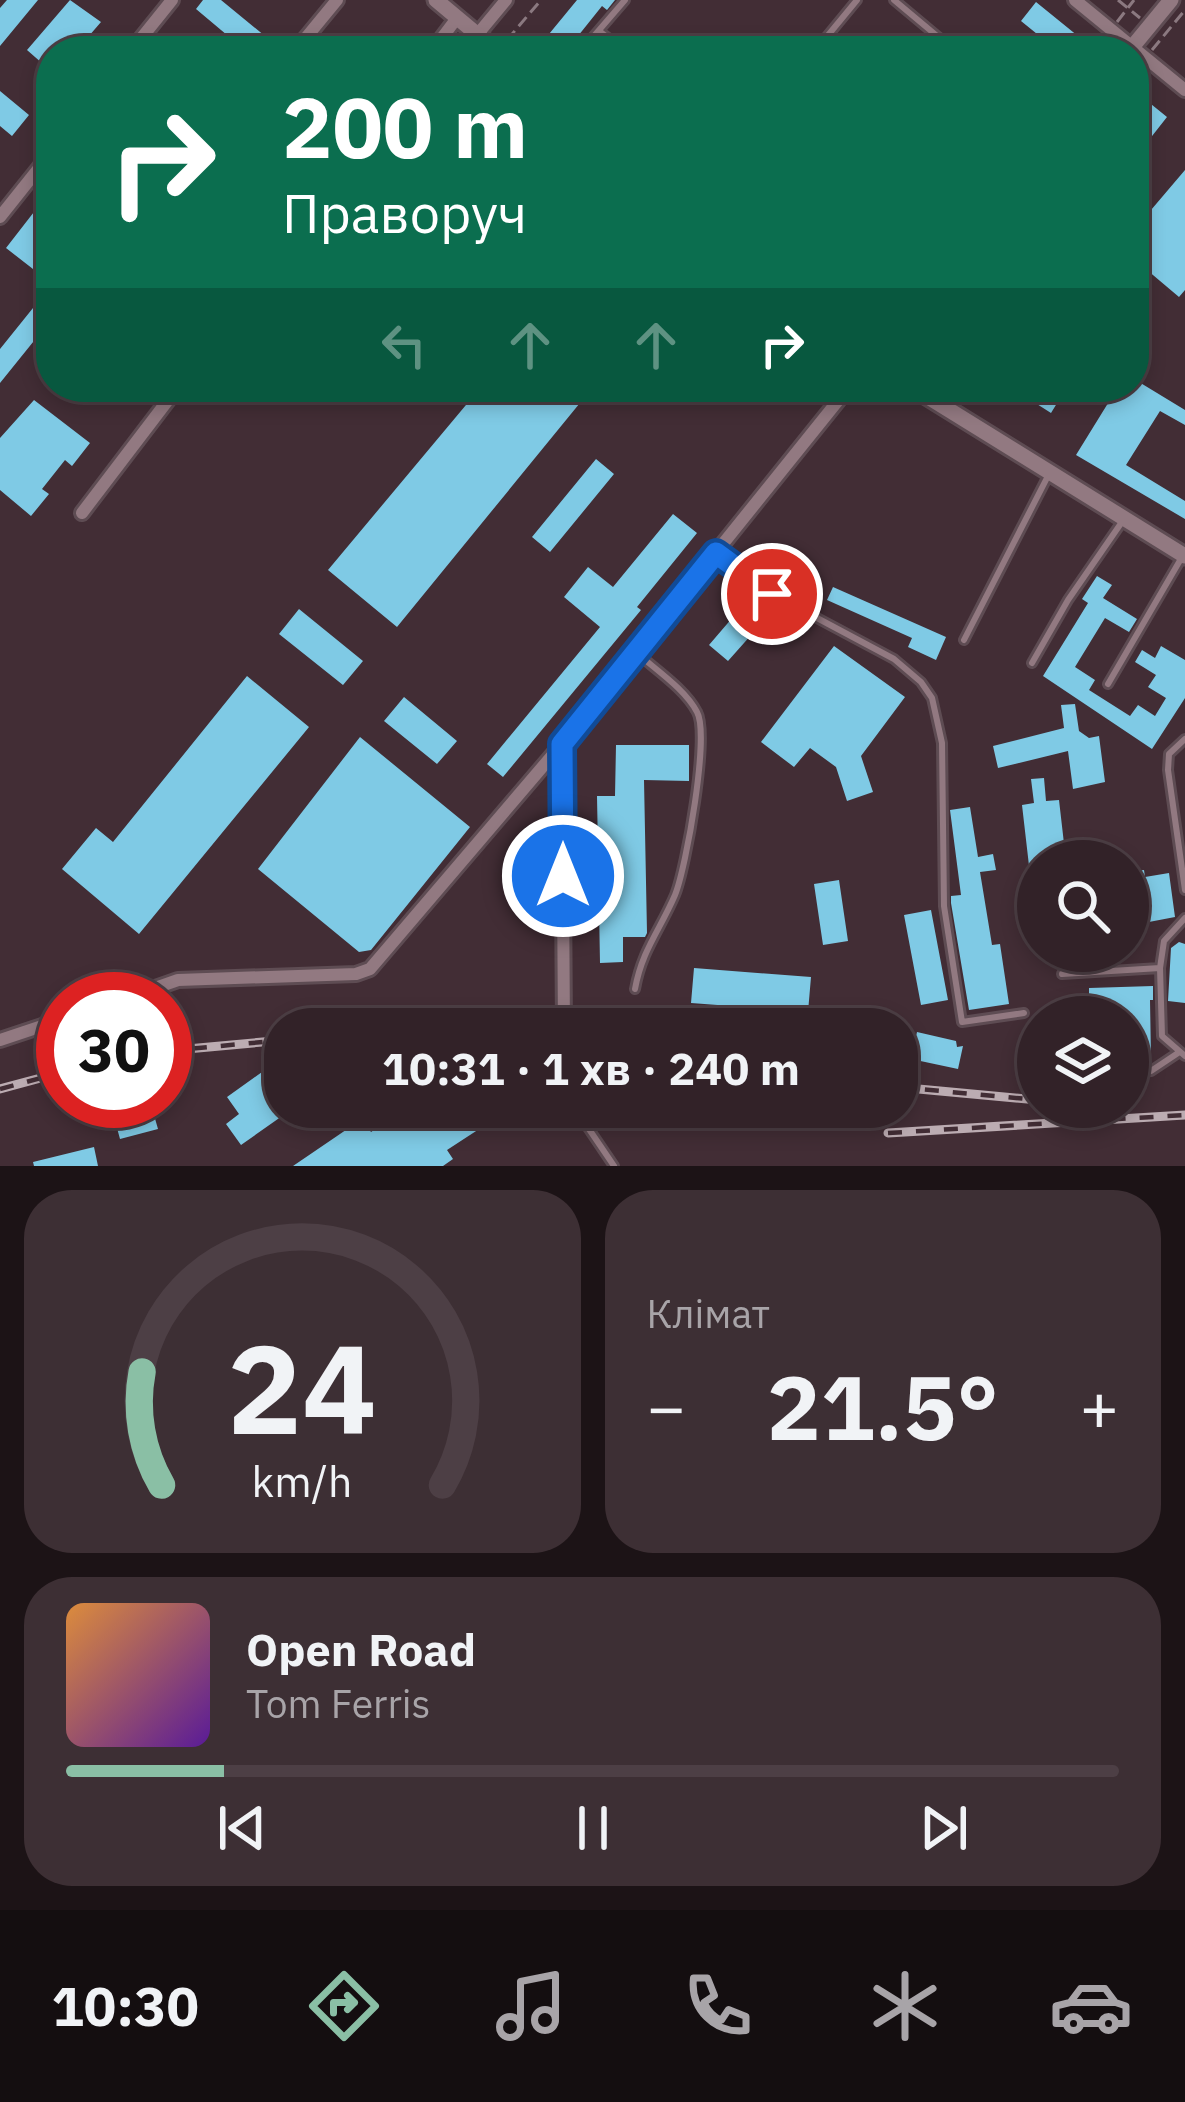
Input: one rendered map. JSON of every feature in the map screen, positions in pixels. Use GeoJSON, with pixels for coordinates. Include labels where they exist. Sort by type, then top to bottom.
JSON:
{"type":"FeatureCollection","features":[{"type":"Feature","properties":{"kind":"street"},"geometry":{"type":"LineString","coordinates":[[143,36],[172,0]]}},
{"type":"Feature","properties":{"kind":"street"},"geometry":{"type":"LineString","coordinates":[[308,36],[337,0]]}},
{"type":"Feature","properties":{"kind":"street"},"geometry":{"type":"LineString","coordinates":[[436,0],[477,35],[506,0]]}},
{"type":"Feature","properties":{"kind":"street"},"geometry":{"type":"LineString","coordinates":[[1075,0],[1117,36]]}},
{"type":"Feature","properties":{"kind":"street"},"geometry":{"type":"LineString","coordinates":[[1147,36],[1171,0]]}},
{"type":"Feature","properties":{"kind":"street"},"geometry":{"type":"LineString","coordinates":[[443,36],[457,18]]}},
{"type":"Feature","properties":{"kind":"street"},"geometry":{"type":"LineString","coordinates":[[1149,62],[1185,89]]}},
{"type":"Feature","properties":{"kind":"street"},"geometry":{"type":"LineString","coordinates":[[0,217],[36,172]]}},
{"type":"Feature","properties":{"kind":"street"},"geometry":{"type":"LineString","coordinates":[[82,513],[167,402]]}},
{"type":"Feature","properties":{"kind":"street"},"geometry":{"type":"LineString","coordinates":[[192,980],[356,974],[370,969],[562,744],[837,402]]}},
{"type":"Feature","properties":{"kind":"street"},"geometry":{"type":"LineString","coordinates":[[936,402],[1184,555]]}},
{"type":"Feature","properties":{"kind":"street"},"geometry":{"type":"LineString","coordinates":[[562,744],[564,1008]]}},
{"type":"Feature","properties":{"kind":"street"},"geometry":{"type":"LineString","coordinates":[[0,1040],[36,1028]]}},
{"type":"Feature","properties":{"kind":"lane"},"geometry":{"type":"LineString","coordinates":[[594,36],[626,0]]}},
{"type":"Feature","properties":{"kind":"lane"},"geometry":{"type":"LineString","coordinates":[[827,36],[857,0]]}},
{"type":"Feature","properties":{"kind":"lane"},"geometry":{"type":"LineString","coordinates":[[894,0],[937,36]]}},
{"type":"Feature","properties":{"kind":"lane"},"geometry":{"type":"LineString","coordinates":[[599,31],[606,36]]}},
{"type":"Feature","properties":{"kind":"lane"},"geometry":{"type":"LineString","coordinates":[[964,640],[1050,472]]}},
{"type":"Feature","properties":{"kind":"lane"},"geometry":{"type":"LineString","coordinates":[[1032,662],[1124,518]]}},
{"type":"Feature","properties":{"kind":"lane"},"geometry":{"type":"LineString","coordinates":[[716,553],[772,594],[894,658],[932,698],[942,743],[944,906],[962,1022],[1017,1014]]}},
{"type":"Feature","properties":{"kind":"lane"},"geometry":{"type":"LineString","coordinates":[[1108,684],[1184,555]]}},
{"type":"Feature","properties":{"kind":"lane"},"geometry":{"type":"LineString","coordinates":[[635,989],[640,960],[674,899],[684,865],[702,735],[696,710],[636,652]]}},
{"type":"Feature","properties":{"kind":"lane"},"geometry":{"type":"LineString","coordinates":[[1185,739],[1169,754],[1168,770],[1185,890]]}},
{"type":"Feature","properties":{"kind":"lane"},"geometry":{"type":"LineString","coordinates":[[1149,1071],[1181,1054],[1162,1036],[1160,968],[1164,941],[1185,918]]}},
{"type":"Feature","properties":{"kind":"lane"},"geometry":{"type":"LineString","coordinates":[[1062,974],[1160,968]]}},
{"type":"Feature","properties":{"kind":"lane"},"geometry":{"type":"LineString","coordinates":[[588,1128],[614,1166]]}},
{"type":"Feature","properties":{"kind":"path"},"geometry":{"type":"LineString","coordinates":[[511,36],[541,0]]}},
{"type":"Feature","properties":{"kind":"path"},"geometry":{"type":"LineString","coordinates":[[1149,41],[1185,10]]}},
{"type":"Feature","properties":{"kind":"building"},"geometry":{"type":"Polygon","coordinates":[[[7,0],[38,0],[0,46],[0,8],[7,0]]]}},
{"type":"Feature","properties":{"kind":"building"},"geometry":{"type":"Polygon","coordinates":[[[70,0],[101,22],[89,36],[39,36],[70,0]]]}},
{"type":"Feature","properties":{"kind":"building"},"geometry":{"type":"Polygon","coordinates":[[[203,0],[221,0],[265,36],[228,36],[196,9],[203,0]]]}},
{"type":"Feature","properties":{"kind":"building"},"geometry":{"type":"Polygon","coordinates":[[[577,0],[615,0],[607,10],[602,6],[578,36],[547,36],[577,0]]]}},
{"type":"Feature","properties":{"kind":"building"},"geometry":{"type":"Polygon","coordinates":[[[1036,2],[1078,36],[1040,36],[1021,21],[1036,2]]]}},
{"type":"Feature","properties":{"kind":"building"},"geometry":{"type":"Polygon","coordinates":[[[0,91],[29,115],[12,136],[0,126],[0,91]]]}},
{"type":"Feature","properties":{"kind":"building"},"geometry":{"type":"Polygon","coordinates":[[[1149,102],[1167,117],[1149,140],[1149,102]]]}},
{"type":"Feature","properties":{"kind":"building"},"geometry":{"type":"Polygon","coordinates":[[[1185,170],[1185,290],[1179,297],[1149,272],[1149,212],[1185,170]]]}},
{"type":"Feature","properties":{"kind":"building"},"geometry":{"type":"Polygon","coordinates":[[[36,209],[33,269],[6,248],[36,209]]]}},
{"type":"Feature","properties":{"kind":"building"},"geometry":{"type":"Polygon","coordinates":[[[33,308],[36,310],[36,338],[0,383],[0,349],[33,308]]]}},
{"type":"Feature","properties":{"kind":"building"},"geometry":{"type":"Polygon","coordinates":[[[1149,388],[1185,410],[1185,425],[1160,411],[1126,465],[1185,501],[1185,519],[1076,455],[1109,402],[1149,402],[1149,388]]]}},
{"type":"Feature","properties":{"kind":"building"},"geometry":{"type":"Polygon","coordinates":[[[34,400],[90,443],[72,466],[65,460],[42,489],[49,494],[31,516],[0,490],[0,438],[34,400]]]}},
{"type":"Feature","properties":{"kind":"building"},"geometry":{"type":"Polygon","coordinates":[[[468,402],[581,402],[397,627],[328,570],[468,402]]]}},
{"type":"Feature","properties":{"kind":"building"},"geometry":{"type":"Polygon","coordinates":[[[1034,402],[1058,402],[1051,413],[1034,402]]]}},
{"type":"Feature","properties":{"kind":"building"},"geometry":{"type":"Polygon","coordinates":[[[596,459],[614,474],[550,552],[532,537],[596,459]]]}},
{"type":"Feature","properties":{"kind":"building"},"geometry":{"type":"Polygon","coordinates":[[[673,514],[697,533],[637,607],[641,610],[503,777],[487,764],[600,627],[564,597],[588,567],[613,587],[673,514]]]}},
{"type":"Feature","properties":{"kind":"building"},"geometry":{"type":"Polygon","coordinates":[[[1097,576],[1112,585],[1103,598],[1137,619],[1129,632],[1105,618],[1075,667],[1095,680],[1089,690],[1130,716],[1138,705],[1155,716],[1166,698],[1148,687],[1156,675],[1135,662],[1142,650],[1155,658],[1161,646],[1185,660],[1185,698],[1152,749],[1043,676],[1088,603],[1082,599],[1097,576]]]}},
{"type":"Feature","properties":{"kind":"building"},"geometry":{"type":"Polygon","coordinates":[[[833,587],[946,637],[936,660],[908,647],[912,638],[827,600],[833,587]]]}},
{"type":"Feature","properties":{"kind":"building"},"geometry":{"type":"Polygon","coordinates":[[[299,609],[363,661],[343,685],[279,634],[299,609]]]}},
{"type":"Feature","properties":{"kind":"building"},"geometry":{"type":"Polygon","coordinates":[[[733,617],[752,634],[728,661],[709,645],[733,617]]]}},
{"type":"Feature","properties":{"kind":"building"},"geometry":{"type":"Polygon","coordinates":[[[834,646],[905,697],[861,756],[873,792],[847,801],[836,767],[810,748],[794,767],[761,742],[834,646]]]}},
{"type":"Feature","properties":{"kind":"building"},"geometry":{"type":"Polygon","coordinates":[[[247,676],[309,727],[139,934],[62,869],[96,828],[113,842],[247,676]]]}},
{"type":"Feature","properties":{"kind":"building"},"geometry":{"type":"Polygon","coordinates":[[[404,697],[457,741],[437,764],[384,721],[404,697]]]}},
{"type":"Feature","properties":{"kind":"building"},"geometry":{"type":"Polygon","coordinates":[[[1075,704],[1079,731],[1089,738],[1099,736],[1105,782],[1073,789],[1068,751],[998,768],[993,746],[1064,728],[1061,705],[1075,704]]]}},
{"type":"Feature","properties":{"kind":"building"},"geometry":{"type":"Polygon","coordinates":[[[360,737],[470,827],[371,950],[359,952],[258,869],[360,737]]]}},
{"type":"Feature","properties":{"kind":"building"},"geometry":{"type":"Polygon","coordinates":[[[616,745],[689,745],[689,781],[644,780],[647,933],[645,937],[623,937],[623,962],[600,963],[597,796],[615,796],[616,745]]]}},
{"type":"Feature","properties":{"kind":"building"},"geometry":{"type":"Polygon","coordinates":[[[1044,778],[1046,801],[1059,800],[1064,840],[1026,840],[1022,805],[1034,803],[1031,779],[1044,778]]]}},
{"type":"Feature","properties":{"kind":"building"},"geometry":{"type":"Polygon","coordinates":[[[970,807],[978,857],[993,854],[996,870],[980,872],[992,945],[1000,944],[1009,1004],[969,1010],[951,903],[951,896],[961,895],[950,810],[970,807]]]}},
{"type":"Feature","properties":{"kind":"building"},"geometry":{"type":"Polygon","coordinates":[[[1169,873],[1175,917],[1149,922],[1149,876],[1169,873]]]}},
{"type":"Feature","properties":{"kind":"building"},"geometry":{"type":"Polygon","coordinates":[[[839,880],[848,941],[823,945],[814,884],[839,880]]]}},
{"type":"Feature","properties":{"kind":"building"},"geometry":{"type":"Polygon","coordinates":[[[931,910],[948,1000],[921,1005],[904,915],[931,910]]]}},
{"type":"Feature","properties":{"kind":"building"},"geometry":{"type":"Polygon","coordinates":[[[1185,944],[1185,1003],[1168,1001],[1171,948],[1185,944]]]}},
{"type":"Feature","properties":{"kind":"building"},"geometry":{"type":"Polygon","coordinates":[[[694,968],[811,977],[808,1008],[691,1003],[694,968]]]}},
{"type":"Feature","properties":{"kind":"building"},"geometry":{"type":"Polygon","coordinates":[[[1153,986],[1151,1058],[1149,996],[1089,996],[1089,988],[1153,986]]]}},
{"type":"Feature","properties":{"kind":"building"},"geometry":{"type":"Polygon","coordinates":[[[918,1032],[963,1046],[958,1069],[918,1060],[918,1032]]]}},
{"type":"Feature","properties":{"kind":"building"},"geometry":{"type":"Polygon","coordinates":[[[264,1071],[265,1128],[241,1145],[226,1124],[239,1114],[227,1097],[264,1071]]]}},
{"type":"Feature","properties":{"kind":"building"},"geometry":{"type":"Polygon","coordinates":[[[117,1128],[158,1129],[120,1139],[117,1128]]]}},
{"type":"Feature","properties":{"kind":"building"},"geometry":{"type":"Polygon","coordinates":[[[349,1128],[371,1132],[377,1128],[481,1128],[447,1150],[453,1159],[443,1166],[293,1166],[349,1128]]]}},
{"type":"Feature","properties":{"kind":"building"},"geometry":{"type":"Polygon","coordinates":[[[94,1147],[98,1166],[34,1166],[33,1162],[94,1147]]]}},
{"type":"Feature","properties":{"kind":"railway"},"geometry":{"type":"LineString","coordinates":[[192,1049],[264,1042]]}},
{"type":"Feature","properties":{"kind":"railway"},"geometry":{"type":"LineString","coordinates":[[0,1089],[36,1079]]}},
{"type":"Feature","properties":{"kind":"railway"},"geometry":{"type":"LineString","coordinates":[[918,1089],[1017,1098]]}},
{"type":"Feature","properties":{"kind":"railway"},"geometry":{"type":"LineString","coordinates":[[888,1133],[1185,1115]]}},
{"type":"Feature","properties":{"kind":"route"},"geometry":{"type":"LineString","coordinates":[[563,876],[562,744],[716,553],[772,594]]}}]}
